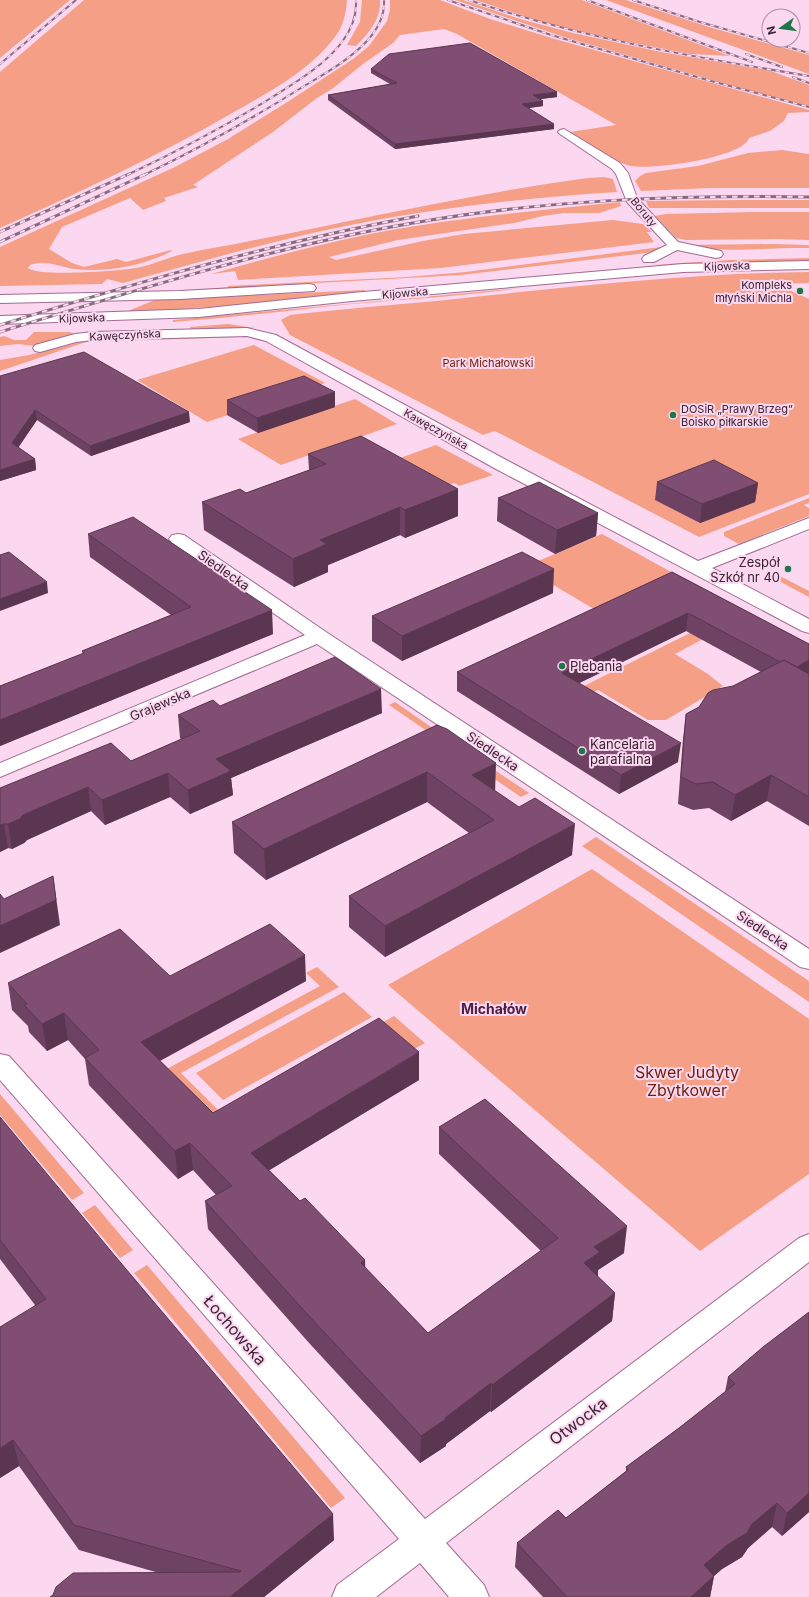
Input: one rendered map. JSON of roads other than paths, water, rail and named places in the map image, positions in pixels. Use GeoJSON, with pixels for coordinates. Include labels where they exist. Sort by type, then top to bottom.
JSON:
{"type":"FeatureCollection","features":[{"type":"Feature","properties":{"kind":"street","name":"Boruty"},"geometry":{"type":"LineString","coordinates":[[564,132],[616,166],[622,173],[631,199],[674,245]]}},
{"type":"Feature","properties":{"kind":"street"},"geometry":{"type":"LineString","coordinates":[[649,259],[669,250],[674,245],[716,254]]}},
{"type":"Feature","properties":{"kind":"street"},"geometry":{"type":"LineString","coordinates":[[779,253],[809,253]]}},
{"type":"Feature","properties":{"kind":"street","name":"Kijowska"},"geometry":{"type":"LineString","coordinates":[[0,299],[180,295],[381,284],[490,276],[649,259],[732,254]]}},
{"type":"Feature","properties":{"kind":"street","name":"Kijowska"},"geometry":{"type":"LineString","coordinates":[[0,320],[199,313],[667,269],[809,265]]}},
{"type":"Feature","properties":{"kind":"street","name":"Kawęczyńska"},"geometry":{"type":"LineString","coordinates":[[40,348],[75,338],[93,336],[227,331],[257,333],[271,338],[507,468],[809,627]]}},
{"type":"Feature","properties":{"kind":"street"},"geometry":{"type":"LineString","coordinates":[[697,568],[809,523]]}},
{"type":"Feature","properties":{"kind":"street","name":"Siedlecka"},"geometry":{"type":"LineString","coordinates":[[178,539],[320,636],[809,961]]}},
{"type":"Feature","properties":{"kind":"street","name":"Grajewska"},"geometry":{"type":"LineString","coordinates":[[0,771],[320,636]]}},
{"type":"Feature","properties":{"kind":"street","name":"Łochowska"},"geometry":{"type":"LineString","coordinates":[[0,1063],[472,1597]]}},
{"type":"Feature","properties":{"kind":"street","name":"Otwocka"},"geometry":{"type":"LineString","coordinates":[[349,1597],[421,1540],[809,1246]]}},
{"type":"Feature","properties":{"kind":"railway"},"geometry":{"type":"LineString","coordinates":[[0,64],[76,0]]}},
{"type":"Feature","properties":{"kind":"railway"},"geometry":{"type":"LineString","coordinates":[[127,175],[218,129],[271,98],[309,73],[327,59],[346,37],[355,17],[356,0]]}},
{"type":"Feature","properties":{"kind":"railway"},"geometry":{"type":"LineString","coordinates":[[146,174],[243,123],[344,61],[360,48],[374,32],[382,17],[384,0]]}},
{"type":"Feature","properties":{"kind":"railway"},"geometry":{"type":"LineString","coordinates":[[448,0],[551,35],[711,81],[809,107]]}},
{"type":"Feature","properties":{"kind":"railway"},"geometry":{"type":"LineString","coordinates":[[469,0],[595,36],[680,54],[809,76]]}},
{"type":"Feature","properties":{"kind":"railway"},"geometry":{"type":"LineString","coordinates":[[587,0],[752,62]]}},
{"type":"Feature","properties":{"kind":"railway"},"geometry":{"type":"LineString","coordinates":[[633,0],[700,22],[809,53]]}},
{"type":"Feature","properties":{"kind":"railway"},"geometry":{"type":"LineString","coordinates":[[746,54],[782,67]]}},
{"type":"Feature","properties":{"kind":"railway"},"geometry":{"type":"LineString","coordinates":[[793,77],[809,83]]}},
{"type":"Feature","properties":{"kind":"railway"},"geometry":{"type":"LineString","coordinates":[[0,232],[129,174]]}},
{"type":"Feature","properties":{"kind":"railway"},"geometry":{"type":"LineString","coordinates":[[0,242],[146,174]]}},
{"type":"Feature","properties":{"kind":"railway"},"geometry":{"type":"LineString","coordinates":[[0,332],[153,285],[256,257],[308,244],[413,223],[462,215],[561,204],[660,198],[809,197]]}},
{"type":"Feature","properties":{"kind":"railway"},"geometry":{"type":"LineString","coordinates":[[0,325],[155,278],[208,264],[312,238],[418,216]]}},
{"type":"Feature","properties":{"kind":"place","name":"Kompleks młyński Michla"},"geometry":{"type":"Point","coordinates":[800,291]}},
{"type":"Feature","properties":{"kind":"place","name":"DOSiR „Prawy Brzeg” Boisko piłkarskie"},"geometry":{"type":"Point","coordinates":[673,415]}},
{"type":"Feature","properties":{"kind":"place","name":"Zespół Szkół nr 40"},"geometry":{"type":"Point","coordinates":[788,569]}},
{"type":"Feature","properties":{"kind":"place","name":"Plebania"},"geometry":{"type":"Point","coordinates":[562,666]}},
{"type":"Feature","properties":{"kind":"place","name":"Kancelaria parafialna"},"geometry":{"type":"Point","coordinates":[582,751]}},
{"type":"Feature","properties":{"kind":"district","name":"Michałów"},"geometry":{"type":"Point","coordinates":[494,1009]}},
{"type":"Feature","properties":{"kind":"park label","name":"Park Michałowski"},"geometry":{"type":"Point","coordinates":[488,363]}},
{"type":"Feature","properties":{"kind":"park label","name":"Skwer Judyty Zbytkower"},"geometry":{"type":"Point","coordinates":[687,1081]}}]}
